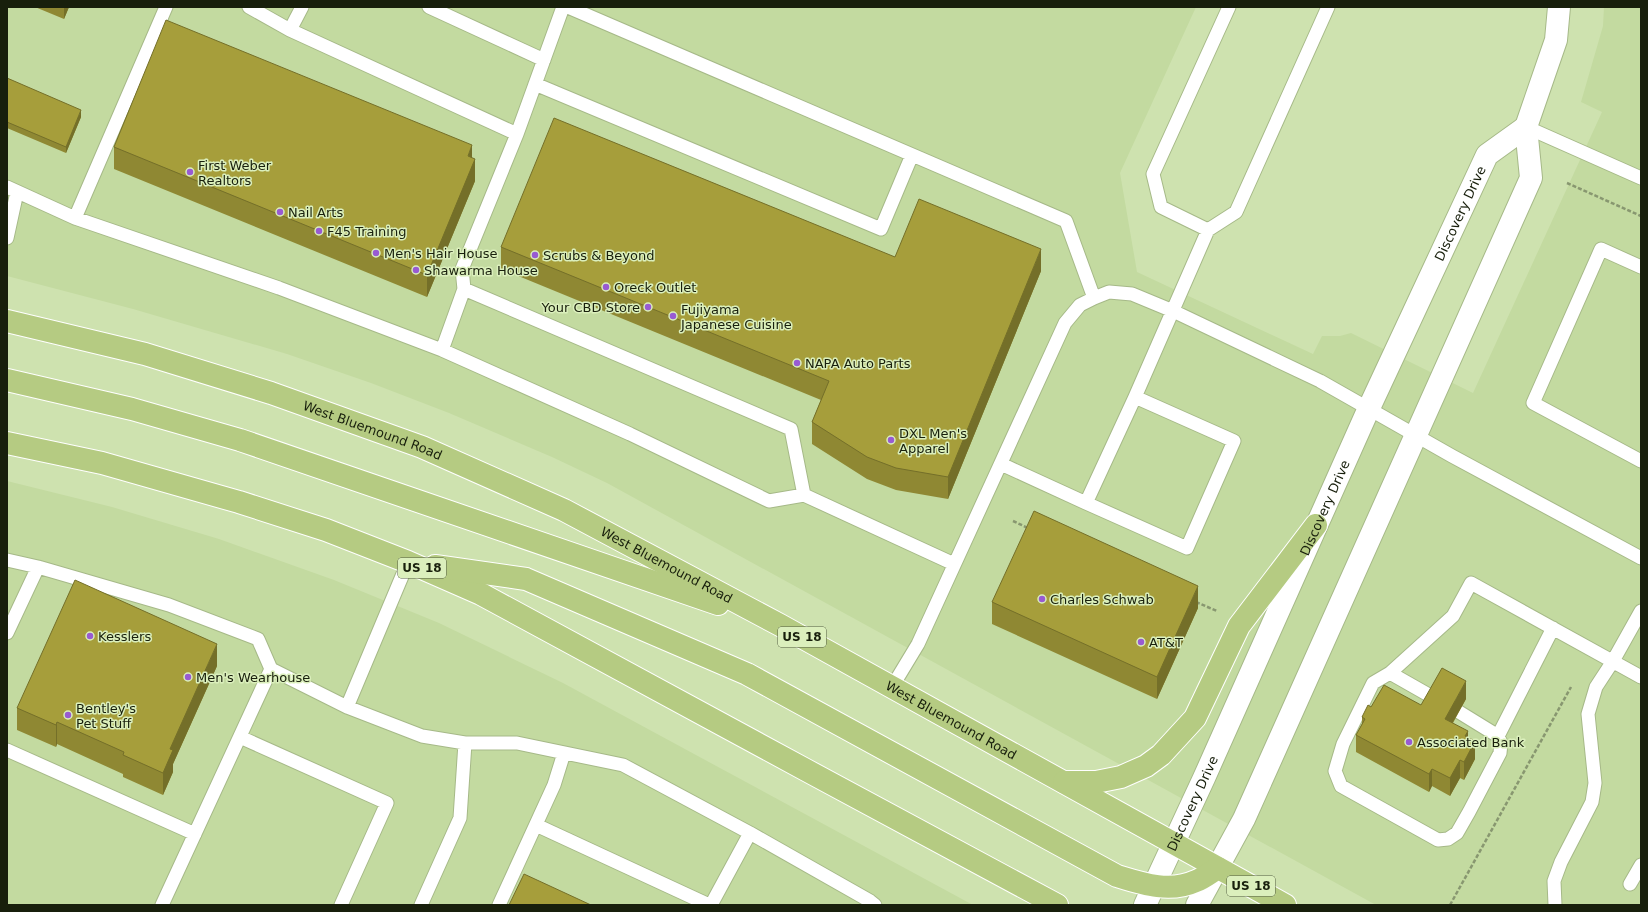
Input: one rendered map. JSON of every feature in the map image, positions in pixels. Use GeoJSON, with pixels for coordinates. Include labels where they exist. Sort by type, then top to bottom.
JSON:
{"type":"FeatureCollection","features":[{"type":"Feature","properties":{"kind":"main road","name":"West Bluemound Road"},"geometry":{"type":"LineString","coordinates":[[7,320],[145,354],[271,393],[422,447],[564,510],[780,625],[1284,905]]}},
{"type":"Feature","properties":{"kind":"main road"},"geometry":{"type":"LineString","coordinates":[[7,380],[132,409],[240,440],[780,625]]}},
{"type":"Feature","properties":{"kind":"main road","name":"US 18"},"geometry":{"type":"LineString","coordinates":[[7,443],[102,463],[239,502],[326,530],[408,562],[481,594],[1058,905]]}},
{"type":"Feature","properties":{"kind":"main road"},"geometry":{"type":"LineString","coordinates":[[1063,782],[1096,782],[1121,777],[1146,766],[1161,755],[1195,718],[1238,626],[1316,525]]}},
{"type":"Feature","properties":{"kind":"main road"},"geometry":{"type":"LineString","coordinates":[[408,562],[526,579],[747,674],[1117,876],[1149,896],[1175,886],[1196,881],[1218,868]]}},
{"type":"Feature","properties":{"kind":"street"},"geometry":{"type":"LineString","coordinates":[[1198,905],[1244,819],[1530,178],[1526,127],[1556,40],[1559,7]]}},
{"type":"Feature","properties":{"kind":"street","name":"Discovery Drive"},"geometry":{"type":"LineString","coordinates":[[1149,896],[1207,771],[1369,408],[1487,155],[1526,127]]}},
{"type":"Feature","properties":{"kind":"lane"},"geometry":{"type":"LineString","coordinates":[[76,218],[166,7]]}},
{"type":"Feature","properties":{"kind":"lane"},"geometry":{"type":"LineString","coordinates":[[250,7],[290,30],[517,134]]}},
{"type":"Feature","properties":{"kind":"lane"},"geometry":{"type":"LineString","coordinates":[[290,30],[302,7]]}},
{"type":"Feature","properties":{"kind":"lane"},"geometry":{"type":"LineString","coordinates":[[428,7],[544,60]]}},
{"type":"Feature","properties":{"kind":"lane"},"geometry":{"type":"LineString","coordinates":[[442,350],[464,289],[462,269],[517,134],[563,7]]}},
{"type":"Feature","properties":{"kind":"lane"},"geometry":{"type":"LineString","coordinates":[[568,7],[1066,221],[1094,298]]}},
{"type":"Feature","properties":{"kind":"lane"},"geometry":{"type":"LineString","coordinates":[[1208,230],[1161,207],[1153,174],[1229,7]]}},
{"type":"Feature","properties":{"kind":"lane"},"geometry":{"type":"LineString","coordinates":[[1086,503],[1135,397],[1208,230],[1236,212],[1328,7]]}},
{"type":"Feature","properties":{"kind":"lane"},"geometry":{"type":"LineString","coordinates":[[535,84],[882,229],[912,155]]}},
{"type":"Feature","properties":{"kind":"lane"},"geometry":{"type":"LineString","coordinates":[[1526,127],[1641,178]]}},
{"type":"Feature","properties":{"kind":"lane"},"geometry":{"type":"LineString","coordinates":[[7,238],[12,189],[76,218],[279,288],[442,350],[630,434],[769,501],[804,494],[954,564]]}},
{"type":"Feature","properties":{"kind":"lane"},"geometry":{"type":"LineString","coordinates":[[1641,267],[1601,249],[1533,402],[1641,461]]}},
{"type":"Feature","properties":{"kind":"lane"},"geometry":{"type":"LineString","coordinates":[[464,289],[791,429],[804,494]]}},
{"type":"Feature","properties":{"kind":"lane"},"geometry":{"type":"LineString","coordinates":[[892,687],[918,644],[1065,323],[1080,305],[1109,292],[1132,294],[1173,311],[1320,381],[1415,435],[1641,558]]}},
{"type":"Feature","properties":{"kind":"lane"},"geometry":{"type":"LineString","coordinates":[[1001,464],[1187,548],[1234,441],[1135,397]]}},
{"type":"Feature","properties":{"kind":"lane"},"geometry":{"type":"LineString","coordinates":[[7,560],[38,567],[169,605],[258,639],[271,669],[347,707],[422,736],[465,744],[517,743],[623,765],[750,833],[875,905]]}},
{"type":"Feature","properties":{"kind":"lane"},"geometry":{"type":"LineString","coordinates":[[347,707],[408,562]]}},
{"type":"Feature","properties":{"kind":"lane"},"geometry":{"type":"LineString","coordinates":[[7,633],[38,567]]}},
{"type":"Feature","properties":{"kind":"lane"},"geometry":{"type":"LineString","coordinates":[[1459,712],[1498,736],[1501,744],[1500,753],[1470,812],[1457,833],[1448,839],[1438,840],[1340,786],[1335,771],[1343,744],[1373,682],[1390,673],[1454,616],[1471,583],[1641,677]]}},
{"type":"Feature","properties":{"kind":"lane"},"geometry":{"type":"LineString","coordinates":[[1556,905],[1554,881],[1561,862],[1592,802],[1595,783],[1588,714],[1596,687],[1613,661],[1641,611]]}},
{"type":"Feature","properties":{"kind":"lane"},"geometry":{"type":"LineString","coordinates":[[1498,736],[1553,628]]}},
{"type":"Feature","properties":{"kind":"lane"},"geometry":{"type":"LineString","coordinates":[[162,905],[271,669]]}},
{"type":"Feature","properties":{"kind":"lane"},"geometry":{"type":"LineString","coordinates":[[1390,673],[1434,698]]}},
{"type":"Feature","properties":{"kind":"lane"},"geometry":{"type":"LineString","coordinates":[[240,737],[387,803],[341,905]]}},
{"type":"Feature","properties":{"kind":"lane"},"geometry":{"type":"LineString","coordinates":[[421,905],[460,818],[465,744]]}},
{"type":"Feature","properties":{"kind":"lane"},"geometry":{"type":"LineString","coordinates":[[7,750],[195,834]]}},
{"type":"Feature","properties":{"kind":"lane"},"geometry":{"type":"LineString","coordinates":[[499,905],[554,785],[564,753]]}},
{"type":"Feature","properties":{"kind":"lane"},"geometry":{"type":"LineString","coordinates":[[536,825],[710,905],[750,833]]}},
{"type":"Feature","properties":{"kind":"lane"},"geometry":{"type":"LineString","coordinates":[[1630,884],[1641,865]]}},
{"type":"Feature","properties":{"kind":"path"},"geometry":{"type":"LineString","coordinates":[[1567,183],[1641,216]]}},
{"type":"Feature","properties":{"kind":"path"},"geometry":{"type":"LineString","coordinates":[[1013,521],[1034,530]]}},
{"type":"Feature","properties":{"kind":"path"},"geometry":{"type":"LineString","coordinates":[[1192,600],[1221,613]]}},
{"type":"Feature","properties":{"kind":"path"},"geometry":{"type":"LineString","coordinates":[[1450,905],[1576,678],[1596,687]]}},
{"type":"Feature","properties":{"kind":"shaded area"},"geometry":{"type":"Polygon","coordinates":[[[7,7],[1196,7],[1120,173],[1137,272],[1313,354],[1322,336],[1340,336],[1351,333],[1473,393],[1602,112],[1581,102],[1603,26],[1604,7],[1641,7],[1641,905],[1376,905],[607,483],[552,457],[449,413],[371,383],[287,354],[133,309],[7,276],[7,7]]]}},
{"type":"Feature","properties":{"kind":"shaded area"},"geometry":{"type":"Polygon","coordinates":[[[7,481],[112,507],[219,539],[334,580],[439,623],[563,683],[973,905],[7,905],[7,481]]]}},
{"type":"Feature","properties":{"kind":"building"},"geometry":{"type":"Polygon","coordinates":[[[166,20],[472,145],[468,156],[475,159],[427,275],[114,147],[166,20]]]}},
{"type":"Feature","properties":{"kind":"building"},"geometry":{"type":"Polygon","coordinates":[[[7,78],[81,110],[66,147],[7,122],[7,78]]]}},
{"type":"Feature","properties":{"kind":"building"},"geometry":{"type":"Polygon","coordinates":[[[554,118],[895,257],[919,199],[1041,249],[948,477],[896,468],[867,457],[812,422],[829,381],[501,247],[554,118]]]}},
{"type":"Feature","properties":{"kind":"building"},"geometry":{"type":"Polygon","coordinates":[[[1034,511],[1198,586],[1157,677],[992,602],[1034,511]]]}},
{"type":"Feature","properties":{"kind":"building"},"geometry":{"type":"Polygon","coordinates":[[[75,580],[217,644],[170,749],[173,750],[163,773],[123,755],[124,752],[57,722],[56,725],[17,708],[75,580]]]}},
{"type":"Feature","properties":{"kind":"building","name":"Associated Bank"},"geometry":{"type":"Polygon","coordinates":[[[1442,668],[1466,681],[1445,719],[1468,731],[1465,736],[1475,741],[1464,762],[1460,760],[1450,778],[1432,769],[1429,774],[1356,735],[1365,719],[1362,717],[1368,705],[1371,707],[1384,685],[1421,705],[1442,668]]]}},
{"type":"Feature","properties":{"kind":"building"},"geometry":{"type":"Polygon","coordinates":[[[524,874],[591,905],[509,905],[524,874]]]}},
{"type":"Feature","properties":{"kind":"place","name":"First Weber Realtors"},"geometry":{"type":"Point","coordinates":[190,172]}},
{"type":"Feature","properties":{"kind":"place","name":"Nail Arts"},"geometry":{"type":"Point","coordinates":[280,212]}},
{"type":"Feature","properties":{"kind":"place","name":"F45 Training"},"geometry":{"type":"Point","coordinates":[319,231]}},
{"type":"Feature","properties":{"kind":"place","name":"Men's Hair House"},"geometry":{"type":"Point","coordinates":[376,253]}},
{"type":"Feature","properties":{"kind":"place","name":"Scrubs & Beyond"},"geometry":{"type":"Point","coordinates":[535,255]}},
{"type":"Feature","properties":{"kind":"place","name":"Shawarma House"},"geometry":{"type":"Point","coordinates":[416,270]}},
{"type":"Feature","properties":{"kind":"place","name":"Oreck Outlet"},"geometry":{"type":"Point","coordinates":[606,287]}},
{"type":"Feature","properties":{"kind":"place","name":"Your CBD Store"},"geometry":{"type":"Point","coordinates":[648,307]}},
{"type":"Feature","properties":{"kind":"place","name":"Fujiyama Japanese Cuisine"},"geometry":{"type":"Point","coordinates":[673,316]}},
{"type":"Feature","properties":{"kind":"place","name":"NAPA Auto Parts"},"geometry":{"type":"Point","coordinates":[797,363]}},
{"type":"Feature","properties":{"kind":"place","name":"DXL Men's Apparel"},"geometry":{"type":"Point","coordinates":[891,440]}},
{"type":"Feature","properties":{"kind":"place","name":"Charles Schwab"},"geometry":{"type":"Point","coordinates":[1042,599]}},
{"type":"Feature","properties":{"kind":"place","name":"Kesslers"},"geometry":{"type":"Point","coordinates":[90,636]}},
{"type":"Feature","properties":{"kind":"place","name":"AT&T"},"geometry":{"type":"Point","coordinates":[1141,642]}},
{"type":"Feature","properties":{"kind":"place","name":"Men's Wearhouse"},"geometry":{"type":"Point","coordinates":[188,677]}},
{"type":"Feature","properties":{"kind":"place","name":"Bentley's Pet Stuff"},"geometry":{"type":"Point","coordinates":[68,715]}},
{"type":"Feature","properties":{"kind":"place","name":"Associated Bank"},"geometry":{"type":"Point","coordinates":[1409,742]}}]}
